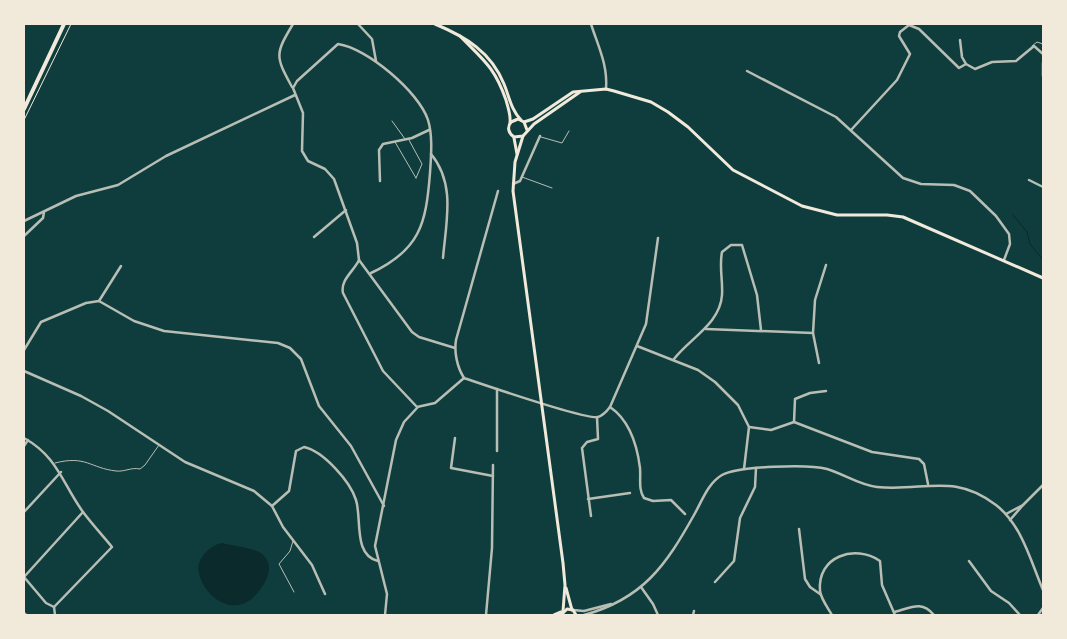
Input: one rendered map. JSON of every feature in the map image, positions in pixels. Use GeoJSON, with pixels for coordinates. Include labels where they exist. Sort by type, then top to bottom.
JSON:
{"type":"FeatureCollection","features":[{"type":"Feature","properties":{"kind":"main road"},"geometry":{"type":"LineString","coordinates":[[24,109],[64,24]]}},
{"type":"Feature","properties":{"kind":"main road"},"geometry":{"type":"LineString","coordinates":[[435,24],[478,47],[494,64],[504,83],[515,113],[527,130]]}},
{"type":"Feature","properties":{"kind":"main road"},"geometry":{"type":"LineString","coordinates":[[460,36],[480,54],[492,69],[508,107],[509,131],[514,137],[517,154]]}},
{"type":"Feature","properties":{"kind":"main road"},"geometry":{"type":"LineString","coordinates":[[510,123],[515,120],[533,119],[565,96],[606,89],[650,102],[668,112],[688,127],[733,170],[802,206],[837,215],[903,217],[1043,278]]}},
{"type":"Feature","properties":{"kind":"main road"},"geometry":{"type":"LineString","coordinates":[[576,615],[572,610],[565,585],[543,402],[519,253],[513,184],[517,154],[527,130],[563,102],[580,92]]}},
{"type":"Feature","properties":{"kind":"main road"},"geometry":{"type":"LineString","coordinates":[[514,137],[524,136]]}},
{"type":"Feature","properties":{"kind":"main road"},"geometry":{"type":"LineString","coordinates":[[562,613],[565,585]]}},
{"type":"Feature","properties":{"kind":"main road"},"geometry":{"type":"LineString","coordinates":[[554,615],[572,610]]}},
{"type":"Feature","properties":{"kind":"street"},"geometry":{"type":"LineString","coordinates":[[293,24],[279,49],[279,54],[282,68],[293,88],[303,113],[301,140],[304,156],[330,172],[357,243],[359,260],[371,273],[415,335],[455,348]]}},
{"type":"Feature","properties":{"kind":"street"},"geometry":{"type":"LineString","coordinates":[[358,24],[372,39],[376,60]]}},
{"type":"Feature","properties":{"kind":"street"},"geometry":{"type":"LineString","coordinates":[[591,24],[603,57],[607,77],[606,89]]}},
{"type":"Feature","properties":{"kind":"street"},"geometry":{"type":"LineString","coordinates":[[851,130],[901,75],[910,54],[899,36],[905,26],[909,25],[919,29],[955,66],[962,68],[966,64]]}},
{"type":"Feature","properties":{"kind":"street"},"geometry":{"type":"LineString","coordinates":[[960,40],[962,57],[966,64],[975,69],[992,62],[1016,61],[1032,46],[1035,46],[1043,54]]}},
{"type":"Feature","properties":{"kind":"street"},"geometry":{"type":"LineString","coordinates":[[293,88],[297,81],[338,44],[352,47],[376,60],[416,102],[426,116],[431,154],[427,206],[421,229],[406,251],[371,273]]}},
{"type":"Feature","properties":{"kind":"street"},"geometry":{"type":"LineString","coordinates":[[1043,63],[1043,76]]}},
{"type":"Feature","properties":{"kind":"street"},"geometry":{"type":"LineString","coordinates":[[747,71],[836,118],[903,178],[920,184],[954,185],[970,191],[1009,234],[1010,244],[1004,260]]}},
{"type":"Feature","properties":{"kind":"street"},"geometry":{"type":"LineString","coordinates":[[24,221],[76,196],[118,185],[166,156],[295,95]]}},
{"type":"Feature","properties":{"kind":"street"},"geometry":{"type":"LineString","coordinates":[[380,182],[379,150],[383,144],[394,140],[407,139],[429,130]]}},
{"type":"Feature","properties":{"kind":"street"},"geometry":{"type":"LineString","coordinates":[[513,184],[518,183],[540,136]]}},
{"type":"Feature","properties":{"kind":"street"},"geometry":{"type":"LineString","coordinates":[[431,154],[441,166],[449,196],[443,258]]}},
{"type":"Feature","properties":{"kind":"street"},"geometry":{"type":"LineString","coordinates":[[1029,180],[1043,187]]}},
{"type":"Feature","properties":{"kind":"street"},"geometry":{"type":"LineString","coordinates":[[464,378],[455,348],[498,191]]}},
{"type":"Feature","properties":{"kind":"street"},"geometry":{"type":"LineString","coordinates":[[314,237],[346,210]]}},
{"type":"Feature","properties":{"kind":"street"},"geometry":{"type":"LineString","coordinates":[[24,236],[43,218],[44,212]]}},
{"type":"Feature","properties":{"kind":"street"},"geometry":{"type":"LineString","coordinates":[[464,378],[576,414],[597,417],[603,414],[610,407],[637,346],[647,318],[651,275],[658,238]]}},
{"type":"Feature","properties":{"kind":"street"},"geometry":{"type":"LineString","coordinates":[[674,359],[706,329],[722,300],[720,263],[722,252],[731,245],[742,245],[757,295],[761,330]]}},
{"type":"Feature","properties":{"kind":"street"},"geometry":{"type":"LineString","coordinates":[[359,260],[342,286],[343,293],[383,372],[417,407]]}},
{"type":"Feature","properties":{"kind":"street"},"geometry":{"type":"LineString","coordinates":[[819,363],[813,333],[815,300],[826,265]]}},
{"type":"Feature","properties":{"kind":"street"},"geometry":{"type":"LineString","coordinates":[[100,301],[121,266]]}},
{"type":"Feature","properties":{"kind":"street"},"geometry":{"type":"LineString","coordinates":[[24,350],[41,322],[86,303],[100,301],[134,321],[164,331],[278,343],[290,348],[307,370],[319,406],[351,446],[384,506]]}},
{"type":"Feature","properties":{"kind":"street"},"geometry":{"type":"LineString","coordinates":[[706,329],[761,330],[799,334],[813,333]]}},
{"type":"Feature","properties":{"kind":"street"},"geometry":{"type":"LineString","coordinates":[[637,346],[698,370],[715,382],[738,405],[749,427],[744,469]]}},
{"type":"Feature","properties":{"kind":"street"},"geometry":{"type":"LineString","coordinates":[[24,371],[81,396],[185,462],[254,491],[272,506],[279,521],[312,565],[325,594]]}},
{"type":"Feature","properties":{"kind":"street"},"geometry":{"type":"LineString","coordinates":[[385,615],[387,594],[375,546],[396,440],[404,422],[417,407],[434,403],[464,378]]}},
{"type":"Feature","properties":{"kind":"street"},"geometry":{"type":"LineString","coordinates":[[497,389],[497,451]]}},
{"type":"Feature","properties":{"kind":"street"},"geometry":{"type":"LineString","coordinates":[[794,422],[795,399],[810,393],[826,391]]}},
{"type":"Feature","properties":{"kind":"street"},"geometry":{"type":"LineString","coordinates":[[610,407],[621,414],[630,430],[638,458],[641,490],[644,498],[653,501],[671,500],[685,514]]}},
{"type":"Feature","properties":{"kind":"street"},"geometry":{"type":"LineString","coordinates":[[590,516],[582,448],[586,442],[598,439],[597,417]]}},
{"type":"Feature","properties":{"kind":"street"},"geometry":{"type":"LineString","coordinates":[[749,427],[771,430],[794,422],[872,452],[919,459],[924,464],[928,484]]}},
{"type":"Feature","properties":{"kind":"street"},"geometry":{"type":"LineString","coordinates":[[24,438],[55,463],[83,512],[112,547],[54,607]]}},
{"type":"Feature","properties":{"kind":"street"},"geometry":{"type":"LineString","coordinates":[[455,438],[452,468],[494,476]]}},
{"type":"Feature","properties":{"kind":"street"},"geometry":{"type":"LineString","coordinates":[[24,446],[28,440]]}},
{"type":"Feature","properties":{"kind":"street"},"geometry":{"type":"LineString","coordinates":[[272,506],[289,492],[296,451],[304,447],[317,451],[339,474],[354,495],[358,507],[362,548],[370,559],[378,561]]}},
{"type":"Feature","properties":{"kind":"street"},"geometry":{"type":"LineString","coordinates":[[486,615],[492,548],[494,465]]}},
{"type":"Feature","properties":{"kind":"street"},"geometry":{"type":"LineString","coordinates":[[584,615],[612,604],[641,587],[668,560],[711,485],[723,475],[744,469],[756,468],[816,467],[875,487],[928,484],[950,485],[973,492],[992,502],[1006,514],[1020,534],[1043,590]]}},
{"type":"Feature","properties":{"kind":"street"},"geometry":{"type":"LineString","coordinates":[[716,582],[734,561],[740,518],[755,486],[756,468]]}},
{"type":"Feature","properties":{"kind":"street"},"geometry":{"type":"LineString","coordinates":[[24,512],[61,472]]}},
{"type":"Feature","properties":{"kind":"street"},"geometry":{"type":"LineString","coordinates":[[1010,520],[1043,485]]}},
{"type":"Feature","properties":{"kind":"street"},"geometry":{"type":"LineString","coordinates":[[588,499],[630,493]]}},
{"type":"Feature","properties":{"kind":"street"},"geometry":{"type":"LineString","coordinates":[[1006,514],[1023,505]]}},
{"type":"Feature","properties":{"kind":"street"},"geometry":{"type":"LineString","coordinates":[[54,607],[46,603],[24,577],[83,512]]}},
{"type":"Feature","properties":{"kind":"street"},"geometry":{"type":"LineString","coordinates":[[799,530],[805,580],[810,587],[820,594],[832,615]]}},
{"type":"Feature","properties":{"kind":"street"},"geometry":{"type":"LineString","coordinates":[[820,594],[820,578],[830,561],[849,553],[868,556],[880,561],[882,585],[895,614],[916,604],[924,606],[934,615]]}},
{"type":"Feature","properties":{"kind":"street"},"geometry":{"type":"LineString","coordinates":[[968,561],[991,591],[1009,603],[1020,615]]}},
{"type":"Feature","properties":{"kind":"street"},"geometry":{"type":"LineString","coordinates":[[641,587],[658,615]]}},
{"type":"Feature","properties":{"kind":"street"},"geometry":{"type":"LineString","coordinates":[[54,607],[55,615]]}},
{"type":"Feature","properties":{"kind":"street"},"geometry":{"type":"LineString","coordinates":[[1038,615],[1043,608]]}},
{"type":"Feature","properties":{"kind":"street"},"geometry":{"type":"LineString","coordinates":[[572,610],[594,612]]}},
{"type":"Feature","properties":{"kind":"street"},"geometry":{"type":"LineString","coordinates":[[693,615],[694,611]]}},
{"type":"Feature","properties":{"kind":"lane"},"geometry":{"type":"LineString","coordinates":[[1032,46],[1037,42],[1043,44]]}},
{"type":"Feature","properties":{"kind":"lane"},"geometry":{"type":"LineString","coordinates":[[392,121],[407,139],[422,164],[416,178],[394,140]]}},
{"type":"Feature","properties":{"kind":"lane"},"geometry":{"type":"LineString","coordinates":[[540,136],[562,143],[569,131]]}},
{"type":"Feature","properties":{"kind":"lane"},"geometry":{"type":"LineString","coordinates":[[521,177],[552,188]]}},
{"type":"Feature","properties":{"kind":"lane"},"geometry":{"type":"LineString","coordinates":[[55,463],[85,460],[109,470],[120,472],[131,468],[140,469],[159,445]]}},
{"type":"Feature","properties":{"kind":"lane"},"geometry":{"type":"LineString","coordinates":[[294,540],[290,551],[279,564],[294,592]]}},
{"type":"Feature","properties":{"kind":"path"},"geometry":{"type":"LineString","coordinates":[[24,120],[71,24]]}},
{"type":"Feature","properties":{"kind":"water"},"geometry":{"type":"Polygon","coordinates":[[[222,543],[255,550],[265,557],[268,563],[269,570],[264,584],[255,596],[242,604],[226,604],[212,596],[206,589],[199,573],[199,563],[204,554],[217,544],[222,543]]]}},
{"type":"Feature","properties":{"kind":"waterway"},"geometry":{"type":"LineString","coordinates":[[1013,215],[1027,232],[1030,244],[1043,260]]}}]}
